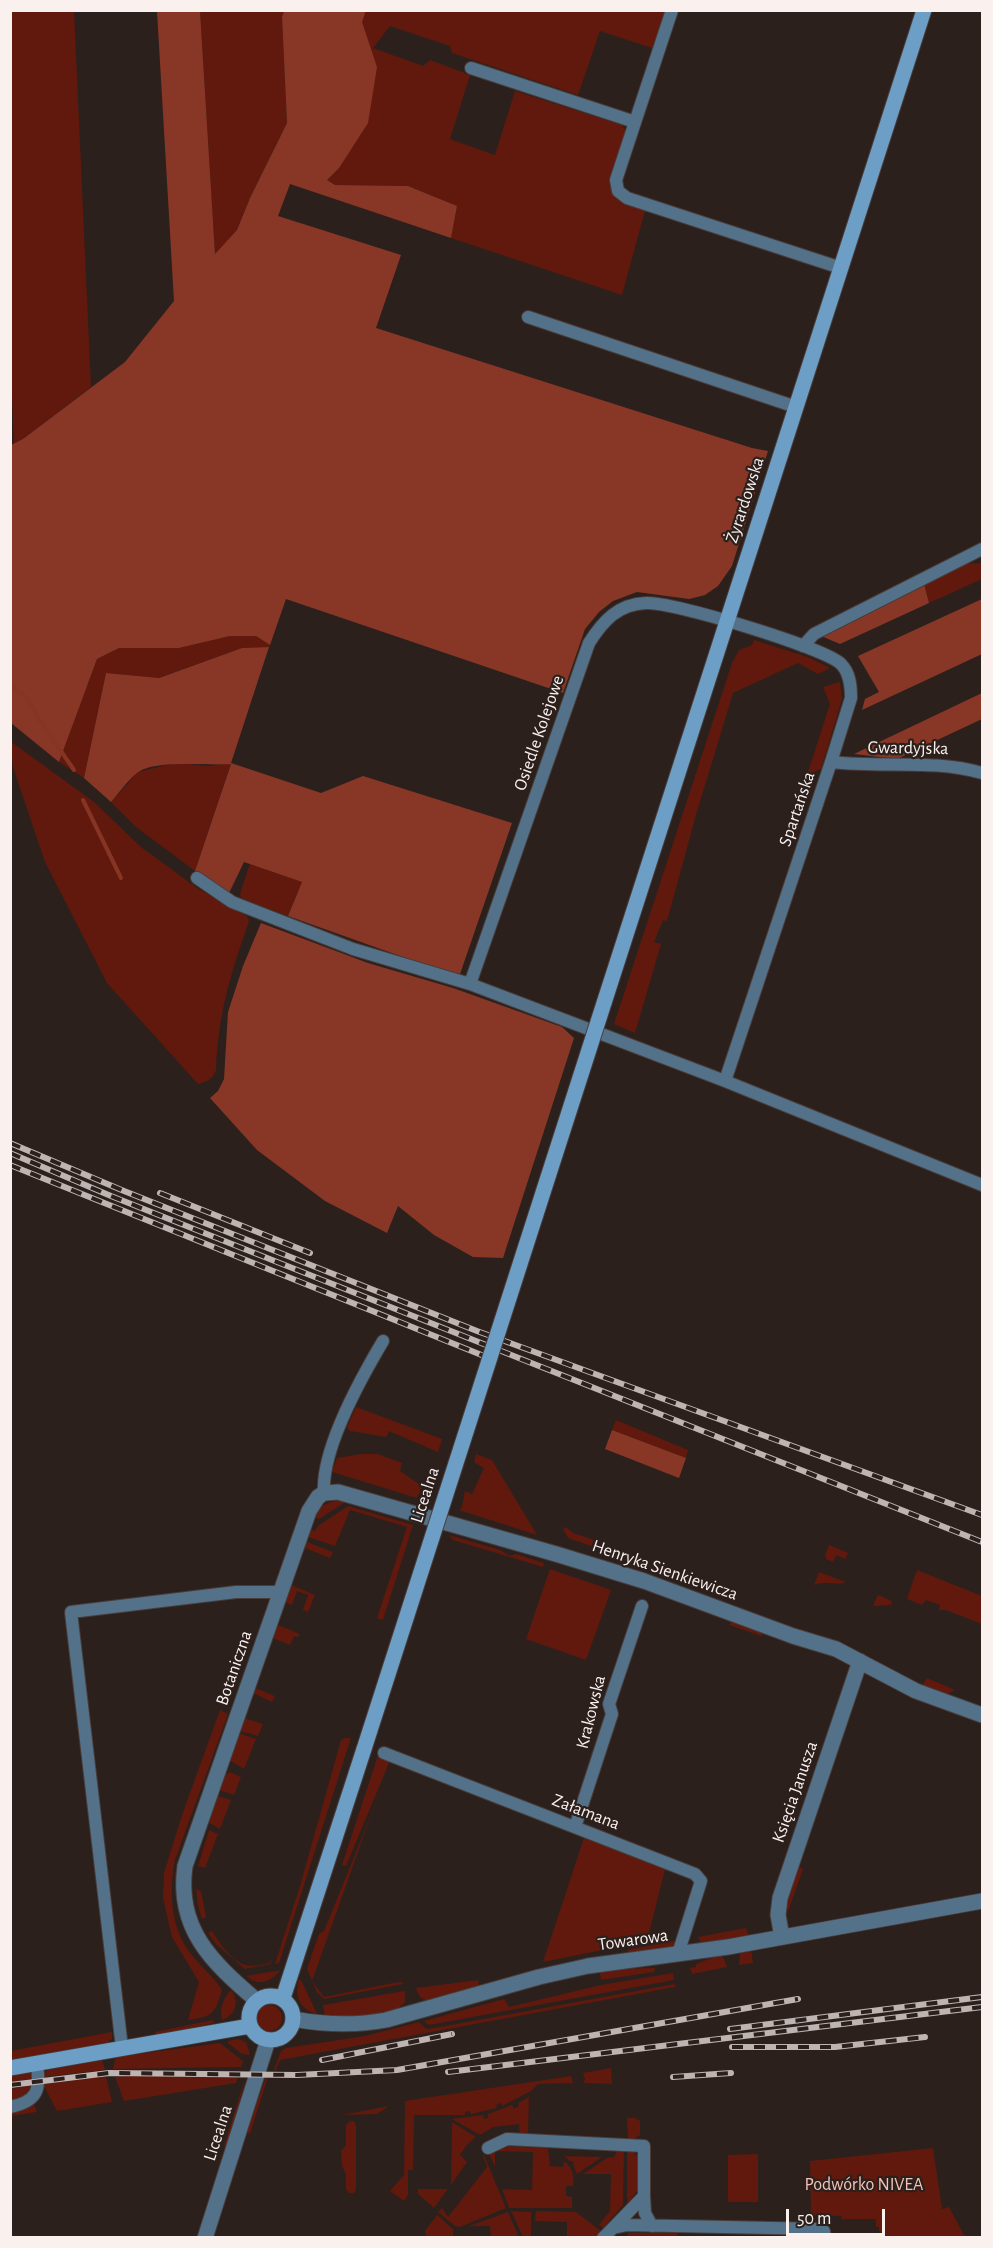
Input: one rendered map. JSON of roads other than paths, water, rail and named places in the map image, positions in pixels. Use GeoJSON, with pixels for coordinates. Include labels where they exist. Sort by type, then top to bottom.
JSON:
{"type":"FeatureCollection","features":[{"type":"Feature","properties":{"kind":"main road","name":"Żyrardowska"},"geometry":{"type":"LineString","coordinates":[[604,1003],[924,10]]}},
{"type":"Feature","properties":{"kind":"main road","name":"Licealna"},"geometry":{"type":"LineString","coordinates":[[282,1998],[369,1743],[604,1003]]}},
{"type":"Feature","properties":{"kind":"main road"},"geometry":{"type":"LineString","coordinates":[[269,1995],[282,1998],[289,2004],[293,2019],[291,2028],[277,2039],[268,2040],[257,2036],[250,2026],[248,2013],[256,2000],[269,1995]]}},
{"type":"Feature","properties":{"kind":"main road"},"geometry":{"type":"LineString","coordinates":[[10,2068],[250,2026]]}},
{"type":"Feature","properties":{"kind":"street"},"geometry":{"type":"LineString","coordinates":[[672,10],[616,180],[616,187],[622,195],[841,268]]}},
{"type":"Feature","properties":{"kind":"street"},"geometry":{"type":"LineString","coordinates":[[471,68],[635,122]]}},
{"type":"Feature","properties":{"kind":"street"},"geometry":{"type":"LineString","coordinates":[[528,317],[796,407]]}},
{"type":"Feature","properties":{"kind":"street"},"geometry":{"type":"LineString","coordinates":[[803,646],[814,634],[982,549]]}},
{"type":"Feature","properties":{"kind":"street","name":"Osiedle Kolejowe"},"geometry":{"type":"LineString","coordinates":[[470,984],[589,643],[603,621],[622,608],[646,603],[689,610],[727,621]]}},
{"type":"Feature","properties":{"kind":"street","name":"Spartańska"},"geometry":{"type":"LineString","coordinates":[[725,1081],[850,698],[849,678],[839,662],[803,646],[727,621]]}},
{"type":"Feature","properties":{"kind":"street","name":"Gwardyjska"},"geometry":{"type":"LineString","coordinates":[[831,762],[862,766],[920,764],[965,768],[982,773]]}},
{"type":"Feature","properties":{"kind":"street"},"geometry":{"type":"LineString","coordinates":[[196,879],[232,902],[353,949],[470,984],[725,1081],[982,1185]]}},
{"type":"Feature","properties":{"kind":"street","name":"Botaniczna"},"geometry":{"type":"LineString","coordinates":[[256,2000],[219,1965],[198,1940],[186,1911],[183,1889],[185,1866],[309,1511],[314,1502],[324,1493],[324,1475],[334,1442],[356,1387],[383,1341]]}},
{"type":"Feature","properties":{"kind":"street","name":"Henryka Sienkiewicza"},"geometry":{"type":"LineString","coordinates":[[324,1493],[338,1492],[644,1581],[836,1649],[896,1682],[982,1715]]}},
{"type":"Feature","properties":{"kind":"street","name":"Licealna"},"geometry":{"type":"LineString","coordinates":[[369,1743],[444,1522]]}},
{"type":"Feature","properties":{"kind":"street"},"geometry":{"type":"LineString","coordinates":[[122,2048],[71,1612],[236,1592],[281,1592]]}},
{"type":"Feature","properties":{"kind":"street","name":"Krakowska"},"geometry":{"type":"LineString","coordinates":[[575,1827],[612,1714],[609,1704],[642,1606]]}},
{"type":"Feature","properties":{"kind":"street","name":"Księcia Janusza"},"geometry":{"type":"LineString","coordinates":[[782,1937],[778,1915],[780,1898],[860,1661]]}},
{"type":"Feature","properties":{"kind":"street","name":"Załamana"},"geometry":{"type":"LineString","coordinates":[[384,1753],[699,1877],[701,1881],[678,1953]]}},
{"type":"Feature","properties":{"kind":"street","name":"Towarowa"},"geometry":{"type":"LineString","coordinates":[[293,2019],[320,2024],[363,2024],[386,2020],[578,1968],[782,1937],[982,1901]]}},
{"type":"Feature","properties":{"kind":"street","name":"Licealna"},"geometry":{"type":"LineString","coordinates":[[205,2238],[268,2040]]}},
{"type":"Feature","properties":{"kind":"street"},"geometry":{"type":"LineString","coordinates":[[10,2107],[19,2105],[37,2090],[40,2084],[38,2064]]}},
{"type":"Feature","properties":{"kind":"street"},"geometry":{"type":"LineString","coordinates":[[488,2148],[507,2139],[644,2146],[645,2213],[652,2226]]}},
{"type":"Feature","properties":{"kind":"street"},"geometry":{"type":"LineString","coordinates":[[603,2238],[644,2196]]}},
{"type":"Feature","properties":{"kind":"street"},"geometry":{"type":"LineString","coordinates":[[613,2229],[627,2225],[821,2229],[824,2231],[825,2238]]}},
{"type":"Feature","properties":{"kind":"waterway"},"geometry":{"type":"LineString","coordinates":[[10,685],[29,700],[39,719],[74,770]]}},
{"type":"Feature","properties":{"kind":"waterway"},"geometry":{"type":"LineString","coordinates":[[83,800],[121,878]]}},
{"type":"Feature","properties":{"kind":"railway"},"geometry":{"type":"LineString","coordinates":[[10,1143],[124,1191],[477,1331],[982,1515]]}},
{"type":"Feature","properties":{"kind":"railway"},"geometry":{"type":"LineString","coordinates":[[10,1153],[111,1196],[982,1542]]}},
{"type":"Feature","properties":{"kind":"railway"},"geometry":{"type":"LineString","coordinates":[[10,1165],[484,1356]]}},
{"type":"Feature","properties":{"kind":"railway"},"geometry":{"type":"LineString","coordinates":[[160,1193],[310,1253]]}},
{"type":"Feature","properties":{"kind":"railway"},"geometry":{"type":"LineString","coordinates":[[730,2029],[982,1997]]}},
{"type":"Feature","properties":{"kind":"railway"},"geometry":{"type":"LineString","coordinates":[[10,2085],[109,2073],[297,2075],[397,2070],[798,1999]]}},
{"type":"Feature","properties":{"kind":"railway"},"geometry":{"type":"LineString","coordinates":[[448,2072],[982,2007]]}},
{"type":"Feature","properties":{"kind":"railway"},"geometry":{"type":"LineString","coordinates":[[322,2060],[452,2034]]}},
{"type":"Feature","properties":{"kind":"railway"},"geometry":{"type":"LineString","coordinates":[[732,2047],[835,2047],[925,2037]]}},
{"type":"Feature","properties":{"kind":"railway"},"geometry":{"type":"LineString","coordinates":[[673,2077],[731,2073]]}},
{"type":"Feature","properties":{"kind":"park label","name":"Podwórko NIVEA"},"geometry":{"type":"Point","coordinates":[864,2185]}}]}
